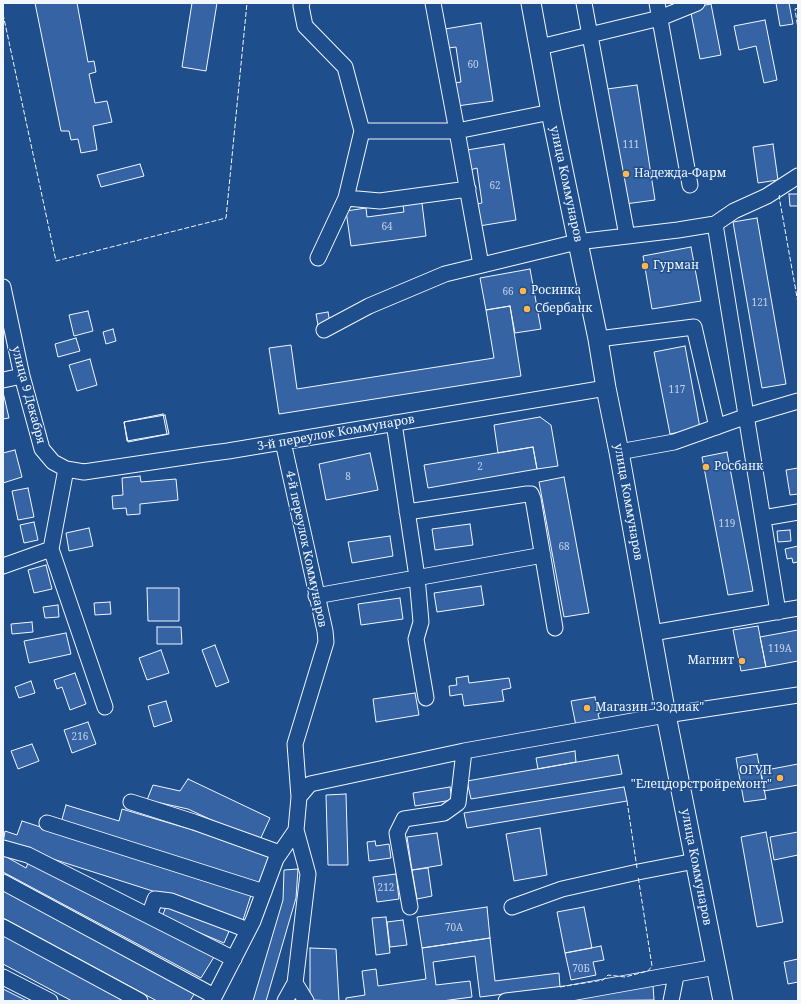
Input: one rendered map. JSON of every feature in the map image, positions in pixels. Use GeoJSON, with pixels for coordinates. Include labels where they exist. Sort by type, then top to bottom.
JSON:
{"type":"FeatureCollection","features":[{"type":"Feature","properties":{"kind":"main road","name":"улица Коммунаров"},"geometry":{"type":"LineString","coordinates":[[531,3],[551,112],[598,339],[666,715],[723,1001]]}},
{"type":"Feature","properties":{"kind":"street"},"geometry":{"type":"LineString","coordinates":[[302,3],[301,6],[305,26],[345,67],[362,131],[346,198],[318,258]]}},
{"type":"Feature","properties":{"kind":"street"},"geometry":{"type":"LineString","coordinates":[[433,3],[481,265]]}},
{"type":"Feature","properties":{"kind":"street"},"geometry":{"type":"LineString","coordinates":[[584,3],[627,236]]}},
{"type":"Feature","properties":{"kind":"street"},"geometry":{"type":"LineString","coordinates":[[657,3],[690,185]]}},
{"type":"Feature","properties":{"kind":"street"},"geometry":{"type":"LineString","coordinates":[[540,47],[660,18],[697,3]]}},
{"type":"Feature","properties":{"kind":"street"},"geometry":{"type":"LineString","coordinates":[[362,131],[457,131],[551,112]]}},
{"type":"Feature","properties":{"kind":"street"},"geometry":{"type":"LineString","coordinates":[[324,330],[369,306],[445,274],[578,242],[715,224],[734,211],[766,196],[798,176]]}},
{"type":"Feature","properties":{"kind":"street"},"geometry":{"type":"LineString","coordinates":[[346,198],[380,201],[468,189]]}},
{"type":"Feature","properties":{"kind":"street"},"geometry":{"type":"LineString","coordinates":[[715,224],[778,612]]}},
{"type":"Feature","properties":{"kind":"street","name":"улица 9 Декабря"},"geometry":{"type":"LineString","coordinates":[[3,287],[22,376],[42,449],[53,462],[66,469]]}},
{"type":"Feature","properties":{"kind":"street"},"geometry":{"type":"LineString","coordinates":[[598,339],[694,327],[716,427]]}},
{"type":"Feature","properties":{"kind":"street"},"geometry":{"type":"LineString","coordinates":[[3,380],[22,376]]}},
{"type":"Feature","properties":{"kind":"street","name":"3-й переулок Коммунаров"},"geometry":{"type":"LineString","coordinates":[[66,469],[84,472],[283,442],[606,388]]}},
{"type":"Feature","properties":{"kind":"street"},"geometry":{"type":"LineString","coordinates":[[619,452],[674,442],[747,416],[798,401]]}},
{"type":"Feature","properties":{"kind":"street"},"geometry":{"type":"LineString","coordinates":[[394,423],[418,577],[422,622],[416,639],[426,698]]}},
{"type":"Feature","properties":{"kind":"street","name":"4-й переулок Коммунаров"},"geometry":{"type":"LineString","coordinates":[[283,442],[325,631],[326,642],[295,744],[299,797],[296,830]]}},
{"type":"Feature","properties":{"kind":"street"},"geometry":{"type":"LineString","coordinates":[[66,469],[51,549],[105,707]]}},
{"type":"Feature","properties":{"kind":"street"},"geometry":{"type":"LineString","coordinates":[[407,512],[531,494],[555,628]]}},
{"type":"Feature","properties":{"kind":"street"},"geometry":{"type":"LineString","coordinates":[[763,518],[798,512]]}},
{"type":"Feature","properties":{"kind":"street"},"geometry":{"type":"LineString","coordinates":[[3,566],[51,549]]}},
{"type":"Feature","properties":{"kind":"street"},"geometry":{"type":"LineString","coordinates":[[316,596],[543,555]]}},
{"type":"Feature","properties":{"kind":"street"},"geometry":{"type":"LineString","coordinates":[[652,633],[798,608]]}},
{"type":"Feature","properties":{"kind":"street"},"geometry":{"type":"LineString","coordinates":[[299,797],[310,784],[464,751],[666,715],[798,695]]}},
{"type":"Feature","properties":{"kind":"street"},"geometry":{"type":"LineString","coordinates":[[410,907],[397,834],[404,819],[444,813],[458,803],[464,751]]}},
{"type":"Feature","properties":{"kind":"street"},"geometry":{"type":"LineString","coordinates":[[131,802],[194,822],[280,853]]}},
{"type":"Feature","properties":{"kind":"street"},"geometry":{"type":"LineString","coordinates":[[47,823],[264,892]]}},
{"type":"Feature","properties":{"kind":"street"},"geometry":{"type":"LineString","coordinates":[[3,882],[213,999],[248,930],[276,859],[296,830]]}},
{"type":"Feature","properties":{"kind":"street"},"geometry":{"type":"LineString","coordinates":[[285,1001],[295,983],[308,874],[296,830]]}},
{"type":"Feature","properties":{"kind":"street"},"geometry":{"type":"LineString","coordinates":[[3,848],[28,855],[234,959]]}},
{"type":"Feature","properties":{"kind":"street"},"geometry":{"type":"LineString","coordinates":[[512,907],[562,889],[695,861]]}},
{"type":"Feature","properties":{"kind":"street"},"geometry":{"type":"LineString","coordinates":[[149,916],[155,899],[171,901],[248,930]]}},
{"type":"Feature","properties":{"kind":"street"},"geometry":{"type":"LineString","coordinates":[[3,927],[140,1001]]}},
{"type":"Feature","properties":{"kind":"street"},"geometry":{"type":"LineString","coordinates":[[506,1001],[566,994],[716,968]]}},
{"type":"Feature","properties":{"kind":"street"},"geometry":{"type":"LineString","coordinates":[[671,1001],[676,976]]}},
{"type":"Feature","properties":{"kind":"street"},"geometry":{"type":"LineString","coordinates":[[3,977],[50,1001]]}},
{"type":"Feature","properties":{"kind":"street"},"geometry":{"type":"LineString","coordinates":[[295,983],[306,1001]]}},
{"type":"Feature","properties":{"kind":"building"},"geometry":{"type":"Polygon","coordinates":[[[35,3],[77,3],[88,62],[94,61],[96,72],[89,74],[95,103],[107,101],[112,122],[93,126],[97,150],[81,153],[78,139],[71,140],[69,131],[61,131],[35,3]]]}},
{"type":"Feature","properties":{"kind":"building"},"geometry":{"type":"Polygon","coordinates":[[[192,3],[217,3],[206,71],[182,67],[192,3]]]}},
{"type":"Feature","properties":{"kind":"building"},"geometry":{"type":"Polygon","coordinates":[[[776,3],[789,3],[793,24],[780,26],[776,3]]]}},
{"type":"Feature","properties":{"kind":"building"},"geometry":{"type":"Polygon","coordinates":[[[711,4],[721,55],[700,59],[690,8],[711,4]]]}},
{"type":"Feature","properties":{"kind":"building"},"geometry":{"type":"Polygon","coordinates":[[[765,20],[777,80],[764,83],[756,46],[739,50],[734,26],[765,20]]]}},
{"type":"Feature","properties":{"kind":"building"},"geometry":{"type":"Polygon","coordinates":[[[481,23],[493,101],[457,106],[454,83],[461,82],[456,47],[448,48],[445,29],[481,23]]]}},
{"type":"Feature","properties":{"kind":"building"},"geometry":{"type":"Polygon","coordinates":[[[637,85],[655,200],[625,204],[607,89],[637,85]]]}},
{"type":"Feature","properties":{"kind":"building"},"geometry":{"type":"Polygon","coordinates":[[[504,144],[516,220],[479,226],[476,204],[482,203],[477,168],[470,170],[467,150],[504,144]]]}},
{"type":"Feature","properties":{"kind":"building"},"geometry":{"type":"Polygon","coordinates":[[[773,144],[778,180],[758,183],[753,147],[773,144]]]}},
{"type":"Feature","properties":{"kind":"building"},"geometry":{"type":"Polygon","coordinates":[[[140,164],[144,176],[101,187],[97,175],[140,164]]]}},
{"type":"Feature","properties":{"kind":"building"},"geometry":{"type":"Polygon","coordinates":[[[789,194],[798,194],[798,206],[790,206],[789,194]]]}},
{"type":"Feature","properties":{"kind":"building"},"geometry":{"type":"Polygon","coordinates":[[[422,203],[426,236],[351,246],[346,211],[366,208],[367,217],[404,212],[403,205],[422,203]]]}},
{"type":"Feature","properties":{"kind":"building"},"geometry":{"type":"Polygon","coordinates":[[[757,218],[786,384],[762,388],[733,222],[757,218]]]}},
{"type":"Feature","properties":{"kind":"building"},"geometry":{"type":"Polygon","coordinates":[[[691,247],[701,301],[652,309],[643,256],[691,247]]]}},
{"type":"Feature","properties":{"kind":"building"},"geometry":{"type":"Polygon","coordinates":[[[530,269],[541,329],[515,333],[510,306],[486,310],[480,278],[530,269]]]}},
{"type":"Feature","properties":{"kind":"building"},"geometry":{"type":"Polygon","coordinates":[[[510,306],[521,376],[279,414],[269,348],[291,345],[297,389],[494,358],[486,310],[510,306]]]}},
{"type":"Feature","properties":{"kind":"building"},"geometry":{"type":"Polygon","coordinates":[[[88,311],[93,331],[74,336],[69,315],[88,311]]]}},
{"type":"Feature","properties":{"kind":"building"},"geometry":{"type":"Polygon","coordinates":[[[328,312],[330,323],[318,325],[316,314],[328,312]]]}},
{"type":"Feature","properties":{"kind":"building"},"geometry":{"type":"Polygon","coordinates":[[[113,329],[116,341],[106,344],[103,332],[113,329]]]}},
{"type":"Feature","properties":{"kind":"building"},"geometry":{"type":"Polygon","coordinates":[[[76,338],[80,351],[58,357],[55,344],[76,338]]]}},
{"type":"Feature","properties":{"kind":"building"},"geometry":{"type":"Polygon","coordinates":[[[685,346],[700,428],[670,434],[654,352],[685,346]]]}},
{"type":"Feature","properties":{"kind":"building"},"geometry":{"type":"Polygon","coordinates":[[[90,359],[97,385],[77,391],[69,365],[90,359]]]}},
{"type":"Feature","properties":{"kind":"building"},"geometry":{"type":"Polygon","coordinates":[[[3,392],[9,418],[3,419],[3,392]]]}},
{"type":"Feature","properties":{"kind":"building"},"geometry":{"type":"Polygon","coordinates":[[[163,414],[167,434],[127,441],[124,422],[163,414]]]}},
{"type":"Feature","properties":{"kind":"building"},"geometry":{"type":"Polygon","coordinates":[[[165,415],[169,434],[128,442],[124,422],[165,415]]]}},
{"type":"Feature","properties":{"kind":"building"},"geometry":{"type":"Polygon","coordinates":[[[540,417],[551,425],[558,466],[537,469],[533,447],[498,453],[494,425],[540,417]]]}},
{"type":"Feature","properties":{"kind":"building"},"geometry":{"type":"Polygon","coordinates":[[[533,447],[537,469],[428,488],[424,465],[533,447]]]}},
{"type":"Feature","properties":{"kind":"building"},"geometry":{"type":"Polygon","coordinates":[[[15,450],[22,477],[3,483],[3,453],[15,450]]]}},
{"type":"Feature","properties":{"kind":"building"},"geometry":{"type":"Polygon","coordinates":[[[727,452],[753,591],[728,595],[702,457],[727,452]]]}},
{"type":"Feature","properties":{"kind":"building"},"geometry":{"type":"Polygon","coordinates":[[[370,453],[378,490],[326,500],[319,464],[370,453]]]}},
{"type":"Feature","properties":{"kind":"building"},"geometry":{"type":"Polygon","coordinates":[[[798,468],[798,494],[790,495],[786,470],[798,468]]]}},
{"type":"Feature","properties":{"kind":"building"},"geometry":{"type":"Polygon","coordinates":[[[140,476],[141,482],[176,479],[178,500],[140,504],[140,514],[127,515],[126,508],[113,509],[112,496],[123,495],[122,478],[140,476]]]}},
{"type":"Feature","properties":{"kind":"building"},"geometry":{"type":"Polygon","coordinates":[[[564,477],[589,613],[564,617],[539,482],[564,477]]]}},
{"type":"Feature","properties":{"kind":"building"},"geometry":{"type":"Polygon","coordinates":[[[28,488],[34,517],[18,520],[12,491],[28,488]]]}},
{"type":"Feature","properties":{"kind":"building"},"geometry":{"type":"Polygon","coordinates":[[[34,522],[38,540],[24,543],[20,525],[34,522]]]}},
{"type":"Feature","properties":{"kind":"building"},"geometry":{"type":"Polygon","coordinates":[[[470,524],[473,545],[435,550],[432,529],[470,524]]]}},
{"type":"Feature","properties":{"kind":"building"},"geometry":{"type":"Polygon","coordinates":[[[89,528],[93,546],[69,551],[66,533],[89,528]]]}},
{"type":"Feature","properties":{"kind":"building"},"geometry":{"type":"Polygon","coordinates":[[[790,530],[791,541],[778,542],[777,531],[790,530]]]}},
{"type":"Feature","properties":{"kind":"building"},"geometry":{"type":"Polygon","coordinates":[[[390,536],[393,556],[352,563],[348,542],[390,536]]]}},
{"type":"Feature","properties":{"kind":"building"},"geometry":{"type":"Polygon","coordinates":[[[798,546],[798,562],[793,563],[792,558],[787,559],[785,549],[798,546]]]}},
{"type":"Feature","properties":{"kind":"building"},"geometry":{"type":"Polygon","coordinates":[[[46,565],[52,589],[34,593],[28,570],[46,565]]]}},
{"type":"Feature","properties":{"kind":"building"},"geometry":{"type":"Polygon","coordinates":[[[481,586],[484,605],[437,612],[434,593],[481,586]]]}},
{"type":"Feature","properties":{"kind":"building"},"geometry":{"type":"Polygon","coordinates":[[[147,588],[179,588],[179,621],[148,621],[147,588]]]}},
{"type":"Feature","properties":{"kind":"building"},"geometry":{"type":"Polygon","coordinates":[[[400,598],[403,619],[361,625],[358,604],[400,598]]]}},
{"type":"Feature","properties":{"kind":"building"},"geometry":{"type":"Polygon","coordinates":[[[110,602],[111,614],[95,615],[94,603],[110,602]]]}},
{"type":"Feature","properties":{"kind":"building"},"geometry":{"type":"Polygon","coordinates":[[[58,605],[59,617],[45,618],[43,607],[58,605]]]}},
{"type":"Feature","properties":{"kind":"building"},"geometry":{"type":"Polygon","coordinates":[[[32,622],[33,632],[12,634],[11,624],[32,622]]]}},
{"type":"Feature","properties":{"kind":"building"},"geometry":{"type":"Polygon","coordinates":[[[758,626],[766,667],[741,671],[733,630],[758,626]]]}},
{"type":"Feature","properties":{"kind":"building"},"geometry":{"type":"Polygon","coordinates":[[[157,627],[181,627],[182,644],[157,644],[157,627]]]}},
{"type":"Feature","properties":{"kind":"building"},"geometry":{"type":"Polygon","coordinates":[[[798,630],[798,661],[766,667],[760,637],[798,630]]]}},
{"type":"Feature","properties":{"kind":"building"},"geometry":{"type":"Polygon","coordinates":[[[66,633],[71,654],[29,663],[24,641],[66,633]]]}},
{"type":"Feature","properties":{"kind":"building"},"geometry":{"type":"Polygon","coordinates":[[[215,645],[229,682],[216,687],[202,650],[215,645]]]}},
{"type":"Feature","properties":{"kind":"building"},"geometry":{"type":"Polygon","coordinates":[[[161,650],[169,673],[147,680],[139,658],[161,650]]]}},
{"type":"Feature","properties":{"kind":"building"},"geometry":{"type":"Polygon","coordinates":[[[75,673],[86,704],[70,710],[62,687],[57,689],[54,680],[75,673]]]}},
{"type":"Feature","properties":{"kind":"building"},"geometry":{"type":"Polygon","coordinates":[[[468,676],[469,683],[509,678],[511,688],[502,690],[504,701],[464,706],[462,694],[450,696],[449,686],[457,685],[456,678],[468,676]]]}},
{"type":"Feature","properties":{"kind":"building"},"geometry":{"type":"Polygon","coordinates":[[[31,681],[35,693],[19,698],[15,687],[31,681]]]}},
{"type":"Feature","properties":{"kind":"building"},"geometry":{"type":"Polygon","coordinates":[[[415,693],[419,715],[376,722],[373,699],[415,693]]]}},
{"type":"Feature","properties":{"kind":"building","name":"Магазин \"Зодиак\""},"geometry":{"type":"Polygon","coordinates":[[[595,697],[596,703],[600,704],[601,712],[598,714],[600,721],[576,726],[571,701],[595,697]]]}},
{"type":"Feature","properties":{"kind":"building"},"geometry":{"type":"Polygon","coordinates":[[[166,701],[172,721],[154,727],[148,706],[166,701]]]}},
{"type":"Feature","properties":{"kind":"building"},"geometry":{"type":"Polygon","coordinates":[[[88,722],[96,744],[72,753],[64,730],[88,722]]]}},
{"type":"Feature","properties":{"kind":"building"},"geometry":{"type":"Polygon","coordinates":[[[32,744],[39,761],[18,769],[11,751],[32,744]]]}},
{"type":"Feature","properties":{"kind":"building"},"geometry":{"type":"Polygon","coordinates":[[[575,751],[576,762],[538,769],[536,758],[575,751]]]}},
{"type":"Feature","properties":{"kind":"building"},"geometry":{"type":"Polygon","coordinates":[[[757,754],[766,799],[744,802],[736,758],[757,754]]]}},
{"type":"Feature","properties":{"kind":"building"},"geometry":{"type":"Polygon","coordinates":[[[618,755],[622,774],[471,799],[467,781],[618,755]]]}},
{"type":"Feature","properties":{"kind":"building","name":"ОГУП \"Елецдорстройремонт\""},"geometry":{"type":"Polygon","coordinates":[[[798,764],[798,785],[764,791],[761,771],[798,764]]]}},
{"type":"Feature","properties":{"kind":"building"},"geometry":{"type":"Polygon","coordinates":[[[188,779],[270,818],[259,842],[188,809],[147,800],[153,785],[180,791],[188,779]]]}},
{"type":"Feature","properties":{"kind":"building"},"geometry":{"type":"Polygon","coordinates":[[[450,787],[452,800],[415,806],[413,793],[450,787]]]}},
{"type":"Feature","properties":{"kind":"building"},"geometry":{"type":"Polygon","coordinates":[[[624,787],[627,801],[467,828],[464,813],[624,787]]]}},
{"type":"Feature","properties":{"kind":"building"},"geometry":{"type":"Polygon","coordinates":[[[346,794],[348,865],[328,865],[326,795],[346,794]]]}},
{"type":"Feature","properties":{"kind":"building"},"geometry":{"type":"Polygon","coordinates":[[[66,805],[119,821],[122,809],[270,853],[261,884],[61,823],[66,805]]]}},
{"type":"Feature","properties":{"kind":"building"},"geometry":{"type":"Polygon","coordinates":[[[22,821],[251,895],[243,920],[3,843],[5,831],[17,835],[22,821]]]}},
{"type":"Feature","properties":{"kind":"building"},"geometry":{"type":"Polygon","coordinates":[[[540,828],[547,875],[514,881],[506,834],[540,828]]]}},
{"type":"Feature","properties":{"kind":"building"},"geometry":{"type":"Polygon","coordinates":[[[766,832],[783,922],[757,927],[741,837],[766,832]]]}},
{"type":"Feature","properties":{"kind":"building"},"geometry":{"type":"Polygon","coordinates":[[[798,832],[798,855],[774,860],[770,837],[798,832]]]}},
{"type":"Feature","properties":{"kind":"building"},"geometry":{"type":"Polygon","coordinates":[[[437,833],[442,865],[412,870],[407,837],[437,833]]]}},
{"type":"Feature","properties":{"kind":"building"},"geometry":{"type":"Polygon","coordinates":[[[375,841],[376,846],[389,844],[391,858],[369,861],[367,842],[375,841]]]}},
{"type":"Feature","properties":{"kind":"building"},"geometry":{"type":"Polygon","coordinates":[[[3,855],[26,868],[30,858],[214,957],[201,978],[3,872],[3,855]]]}},
{"type":"Feature","properties":{"kind":"building"},"geometry":{"type":"Polygon","coordinates":[[[428,868],[432,896],[417,899],[412,870],[428,868]]]}},
{"type":"Feature","properties":{"kind":"building"},"geometry":{"type":"Polygon","coordinates":[[[298,869],[296,898],[266,1001],[253,1001],[283,900],[284,870],[298,869]]]}},
{"type":"Feature","properties":{"kind":"building"},"geometry":{"type":"Polygon","coordinates":[[[396,874],[399,899],[377,902],[373,877],[396,874]]]}},
{"type":"Feature","properties":{"kind":"building"},"geometry":{"type":"Polygon","coordinates":[[[3,887],[196,991],[190,1001],[157,1001],[3,918],[3,887]]]}},
{"type":"Feature","properties":{"kind":"building"},"geometry":{"type":"Polygon","coordinates":[[[167,904],[230,929],[224,943],[162,917],[167,904]]]}},
{"type":"Feature","properties":{"kind":"building"},"geometry":{"type":"Polygon","coordinates":[[[487,907],[490,938],[422,948],[417,917],[487,907]]]}},
{"type":"Feature","properties":{"kind":"building"},"geometry":{"type":"Polygon","coordinates":[[[584,907],[592,948],[565,953],[557,912],[584,907]]]}},
{"type":"Feature","properties":{"kind":"building"},"geometry":{"type":"Polygon","coordinates":[[[386,917],[390,953],[376,955],[372,918],[386,917]]]}},
{"type":"Feature","properties":{"kind":"building"},"geometry":{"type":"Polygon","coordinates":[[[403,920],[407,945],[390,947],[387,922],[403,920]]]}},
{"type":"Feature","properties":{"kind":"building"},"geometry":{"type":"Polygon","coordinates":[[[3,934],[127,1001],[72,1001],[3,964],[3,934]]]}},
{"type":"Feature","properties":{"kind":"building"},"geometry":{"type":"Polygon","coordinates":[[[490,938],[495,981],[559,973],[560,987],[480,997],[475,956],[433,962],[436,985],[470,981],[472,997],[442,1001],[346,1001],[346,998],[365,995],[362,971],[376,969],[378,986],[426,979],[422,948],[490,938]]]}},
{"type":"Feature","properties":{"kind":"building"},"geometry":{"type":"Polygon","coordinates":[[[601,946],[604,960],[593,962],[596,975],[571,980],[565,953],[601,946]]]}},
{"type":"Feature","properties":{"kind":"building"},"geometry":{"type":"Polygon","coordinates":[[[310,948],[336,949],[339,1001],[310,1000],[310,948]]]}},
{"type":"Feature","properties":{"kind":"building"},"geometry":{"type":"Polygon","coordinates":[[[798,959],[798,982],[788,984],[784,962],[798,959]]]}},
{"type":"Feature","properties":{"kind":"building"},"geometry":{"type":"Polygon","coordinates":[[[653,985],[654,1000],[552,1001],[653,985]]]}},
{"type":"Feature","properties":{"kind":"building"},"geometry":{"type":"Polygon","coordinates":[[[3,989],[27,1001],[3,1001],[3,989]]]}},
{"type":"Feature","properties":{"kind":"fence"},"geometry":{"type":"LineString","coordinates":[[3,14],[56,261],[226,218],[247,3]]}},
{"type":"Feature","properties":{"kind":"fence"},"geometry":{"type":"LineString","coordinates":[[798,8],[795,9],[798,29]]}},
{"type":"Feature","properties":{"kind":"fence"},"geometry":{"type":"LineString","coordinates":[[780,195],[798,303]]}},
{"type":"Feature","properties":{"kind":"fence"},"geometry":{"type":"LineString","coordinates":[[627,801],[637,868]]}},
{"type":"Feature","properties":{"kind":"fence"},"geometry":{"type":"LineString","coordinates":[[560,987],[603,980],[608,975],[625,977],[648,971],[652,966],[638,876]]}},
{"type":"Feature","properties":{"kind":"place","name":"Надежда-Фарм"},"geometry":{"type":"Point","coordinates":[626,174]}},
{"type":"Feature","properties":{"kind":"place","name":"Гурман"},"geometry":{"type":"Point","coordinates":[645,266]}},
{"type":"Feature","properties":{"kind":"place","name":"Росинка"},"geometry":{"type":"Point","coordinates":[523,291]}},
{"type":"Feature","properties":{"kind":"place","name":"Сбербанк"},"geometry":{"type":"Point","coordinates":[527,309]}},
{"type":"Feature","properties":{"kind":"place","name":"Росбанк"},"geometry":{"type":"Point","coordinates":[706,467]}},
{"type":"Feature","properties":{"kind":"place","name":"Магнит"},"geometry":{"type":"Point","coordinates":[742,661]}},
{"type":"Feature","properties":{"kind":"place","name":"Магазин \"Зодиак\""},"geometry":{"type":"Point","coordinates":[587,708]}},
{"type":"Feature","properties":{"kind":"place","name":"ОГУП \"Елецдорстройремонт\""},"geometry":{"type":"Point","coordinates":[780,778]}}]}
